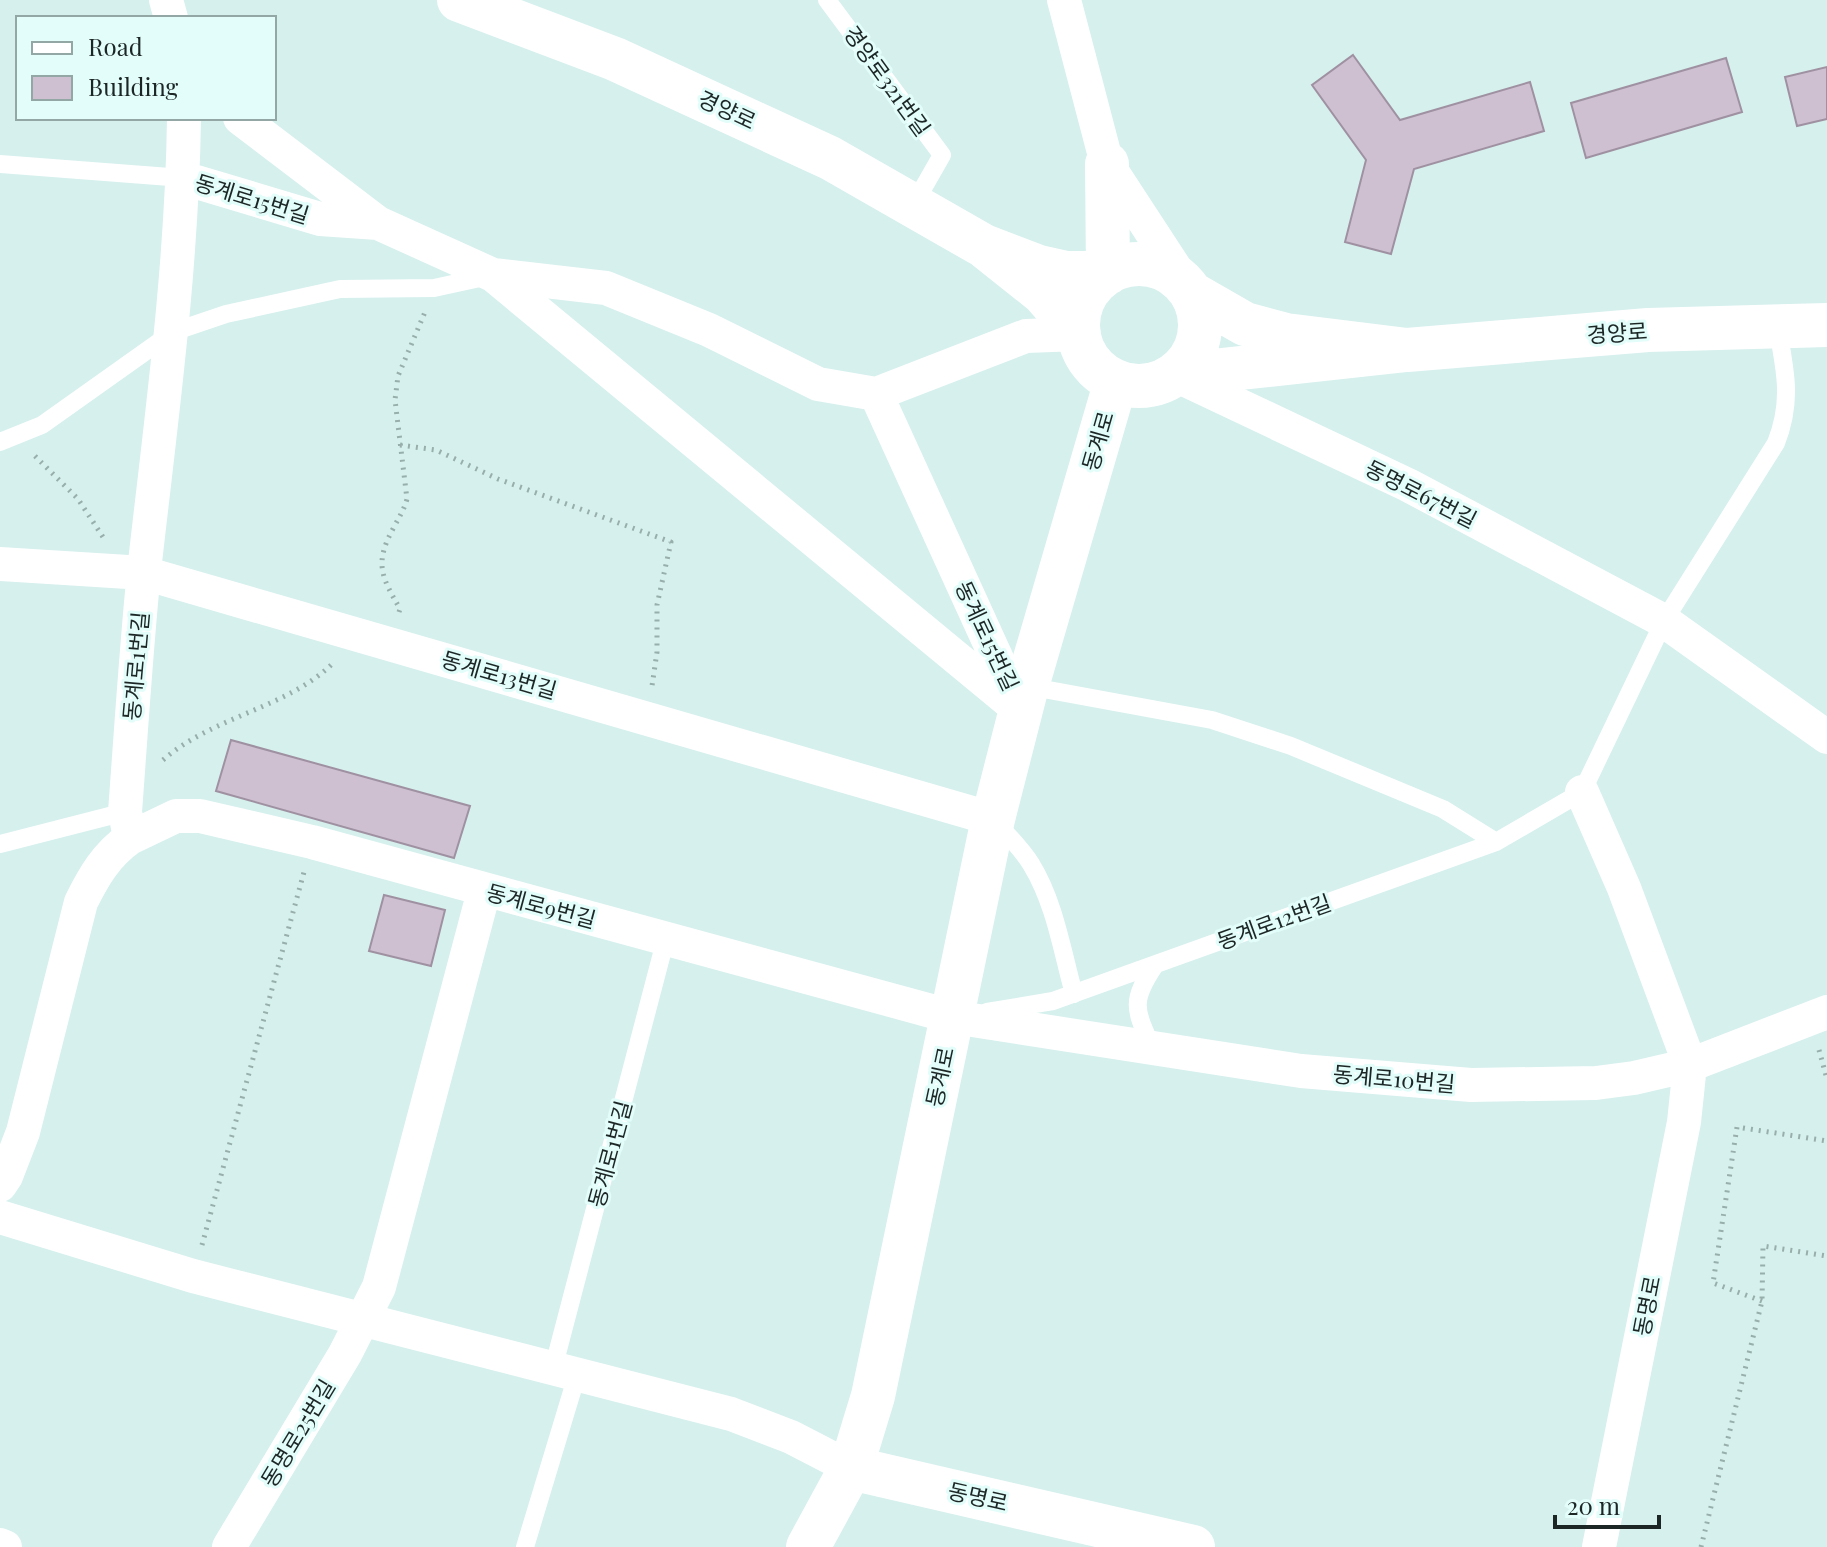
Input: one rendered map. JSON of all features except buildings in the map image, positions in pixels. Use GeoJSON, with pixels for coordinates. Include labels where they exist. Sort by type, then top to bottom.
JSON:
{"type":"FeatureCollection","features":[{"type":"Feature","properties":{"kind":"street","name":"경양로"},"geometry":{"type":"LineString","coordinates":[[459,0],[615,59],[830,158],[984,246],[1039,267],[1066,273],[1108,273],[1124,266],[1141,264],[1165,270],[1188,289],[1245,324],[1286,335],[1407,350]]}},
{"type":"Feature","properties":{"kind":"street"},"geometry":{"type":"LineString","coordinates":[[1064,0],[1107,164],[1108,273],[1094,284],[1084,299],[1079,316],[1079,334],[1095,368],[1116,381]]}},
{"type":"Feature","properties":{"kind":"street","name":"동계로1번길"},"geometry":{"type":"LineString","coordinates":[[127,825],[134,572],[173,332],[184,120]]}},
{"type":"Feature","properties":{"kind":"street"},"geometry":{"type":"LineString","coordinates":[[243,120],[378,223]]}},
{"type":"Feature","properties":{"kind":"street"},"geometry":{"type":"LineString","coordinates":[[1107,164],[1199,310],[1199,337],[1188,362],[1175,375]]}},
{"type":"Feature","properties":{"kind":"street","name":"동계로15번길"},"geometry":{"type":"LineString","coordinates":[[183,178],[320,219],[378,223],[493,275],[1024,699]]}},
{"type":"Feature","properties":{"kind":"street"},"geometry":{"type":"LineString","coordinates":[[984,246],[1043,293],[1079,334]]}},
{"type":"Feature","properties":{"kind":"street","name":"동계로15번길"},"geometry":{"type":"LineString","coordinates":[[493,275],[606,288],[709,330],[818,384],[876,394],[1024,699]]}},
{"type":"Feature","properties":{"kind":"street","name":"경양로"},"geometry":{"type":"LineString","coordinates":[[1116,381],[1146,386],[1175,375],[1407,350],[1648,330],[1827,325]]}},
{"type":"Feature","properties":{"kind":"street"},"geometry":{"type":"LineString","coordinates":[[876,394],[1026,336],[1079,334]]}},
{"type":"Feature","properties":{"kind":"street","name":"동명로67번길"},"geometry":{"type":"LineString","coordinates":[[1175,375],[1408,485],[1664,621],[1827,737]]}},
{"type":"Feature","properties":{"kind":"street","name":"동계로"},"geometry":{"type":"LineString","coordinates":[[851,1468],[873,1396],[993,819],[1024,699],[1116,381]]}},
{"type":"Feature","properties":{"kind":"street","name":"동계로13번길"},"geometry":{"type":"LineString","coordinates":[[0,564],[134,572],[993,819]]}},
{"type":"Feature","properties":{"kind":"street"},"geometry":{"type":"LineString","coordinates":[[1582,792],[1624,888],[1690,1065]]}},
{"type":"Feature","properties":{"kind":"street","name":"동계로9번길"},"geometry":{"type":"LineString","coordinates":[[127,825],[176,816],[200,816],[312,842],[953,1017]]}},
{"type":"Feature","properties":{"kind":"street"},"geometry":{"type":"LineString","coordinates":[[0,1185],[23,1132],[81,902],[98,869],[117,847],[127,825]]}},
{"type":"Feature","properties":{"kind":"street"},"geometry":{"type":"LineString","coordinates":[[365,1319],[379,1287],[484,891]]}},
{"type":"Feature","properties":{"kind":"street","name":"동계로10번길"},"geometry":{"type":"LineString","coordinates":[[953,1017],[1301,1071],[1471,1085],[1596,1083],[1634,1078],[1690,1065],[1827,1012]]}},
{"type":"Feature","properties":{"kind":"street","name":"동명로"},"geometry":{"type":"LineString","coordinates":[[1599,1547],[1684,1122],[1690,1065]]}},
{"type":"Feature","properties":{"kind":"street"},"geometry":{"type":"LineString","coordinates":[[0,1217],[193,1276],[731,1414],[791,1437],[851,1468],[808,1547]]}},
{"type":"Feature","properties":{"kind":"street","name":"동명로25번길"},"geometry":{"type":"LineString","coordinates":[[229,1547],[365,1319]]}},
{"type":"Feature","properties":{"kind":"street","name":"동명로"},"geometry":{"type":"LineString","coordinates":[[851,1468],[1193,1547]]}},
{"type":"Feature","properties":{"kind":"lane","name":"경양로321번길"},"geometry":{"type":"LineString","coordinates":[[827,0],[942,155],[914,204]]}},
{"type":"Feature","properties":{"kind":"lane","name":"동계로15번길"},"geometry":{"type":"LineString","coordinates":[[0,164],[183,178]]}},
{"type":"Feature","properties":{"kind":"lane","name":"동계로15번길"},"geometry":{"type":"LineString","coordinates":[[173,332],[226,314],[340,289],[434,288],[493,275]]}},
{"type":"Feature","properties":{"kind":"lane"},"geometry":{"type":"LineString","coordinates":[[1582,792],[1664,621],[1776,443],[1784,422],[1787,390],[1777,325]]}},
{"type":"Feature","properties":{"kind":"lane"},"geometry":{"type":"LineString","coordinates":[[9,439],[42,425],[173,332]]}},
{"type":"Feature","properties":{"kind":"lane"},"geometry":{"type":"LineString","coordinates":[[1024,699],[1212,720],[1291,746],[1443,809],[1496,842]]}},
{"type":"Feature","properties":{"kind":"lane","name":"동계로12번길"},"geometry":{"type":"LineString","coordinates":[[953,1017],[1053,1001],[1074,994],[1496,842],[1582,792]]}},
{"type":"Feature","properties":{"kind":"lane"},"geometry":{"type":"LineString","coordinates":[[993,819],[1030,862],[1042,884],[1074,994]]}},
{"type":"Feature","properties":{"kind":"lane"},"geometry":{"type":"LineString","coordinates":[[0,844],[127,825]]}},
{"type":"Feature","properties":{"kind":"lane","name":"동계로1번길"},"geometry":{"type":"LineString","coordinates":[[565,1372],[666,938]]}},
{"type":"Feature","properties":{"kind":"lane"},"geometry":{"type":"LineString","coordinates":[[1152,1048],[1140,1022],[1136,1002],[1140,987],[1155,965]]}},
{"type":"Feature","properties":{"kind":"lane"},"geometry":{"type":"LineString","coordinates":[[525,1547],[565,1372]]}},
{"type":"Feature","properties":{"kind":"path"},"geometry":{"type":"LineString","coordinates":[[391,644],[400,609],[380,570],[386,542],[404,512],[407,499],[395,400],[398,376],[434,288]]}},
{"type":"Feature","properties":{"kind":"path"},"geometry":{"type":"LineString","coordinates":[[9,439],[78,499],[134,572]]}},
{"type":"Feature","properties":{"kind":"path"},"geometry":{"type":"LineString","coordinates":[[400,445],[436,450],[498,479],[671,542],[657,605],[657,652],[644,717]]}},
{"type":"Feature","properties":{"kind":"path"},"geometry":{"type":"LineString","coordinates":[[159,763],[178,746],[199,734],[302,687],[323,673],[338,658],[349,632]]}},
{"type":"Feature","properties":{"kind":"path"},"geometry":{"type":"LineString","coordinates":[[193,1276],[312,842]]}},
{"type":"Feature","properties":{"kind":"path"},"geometry":{"type":"LineString","coordinates":[[1762,1301],[1713,1283],[1737,1127],[1827,1141]]}},
{"type":"Feature","properties":{"kind":"path"},"geometry":{"type":"LineString","coordinates":[[1701,1547],[1762,1301],[1763,1246],[1827,1256]]}}]}
